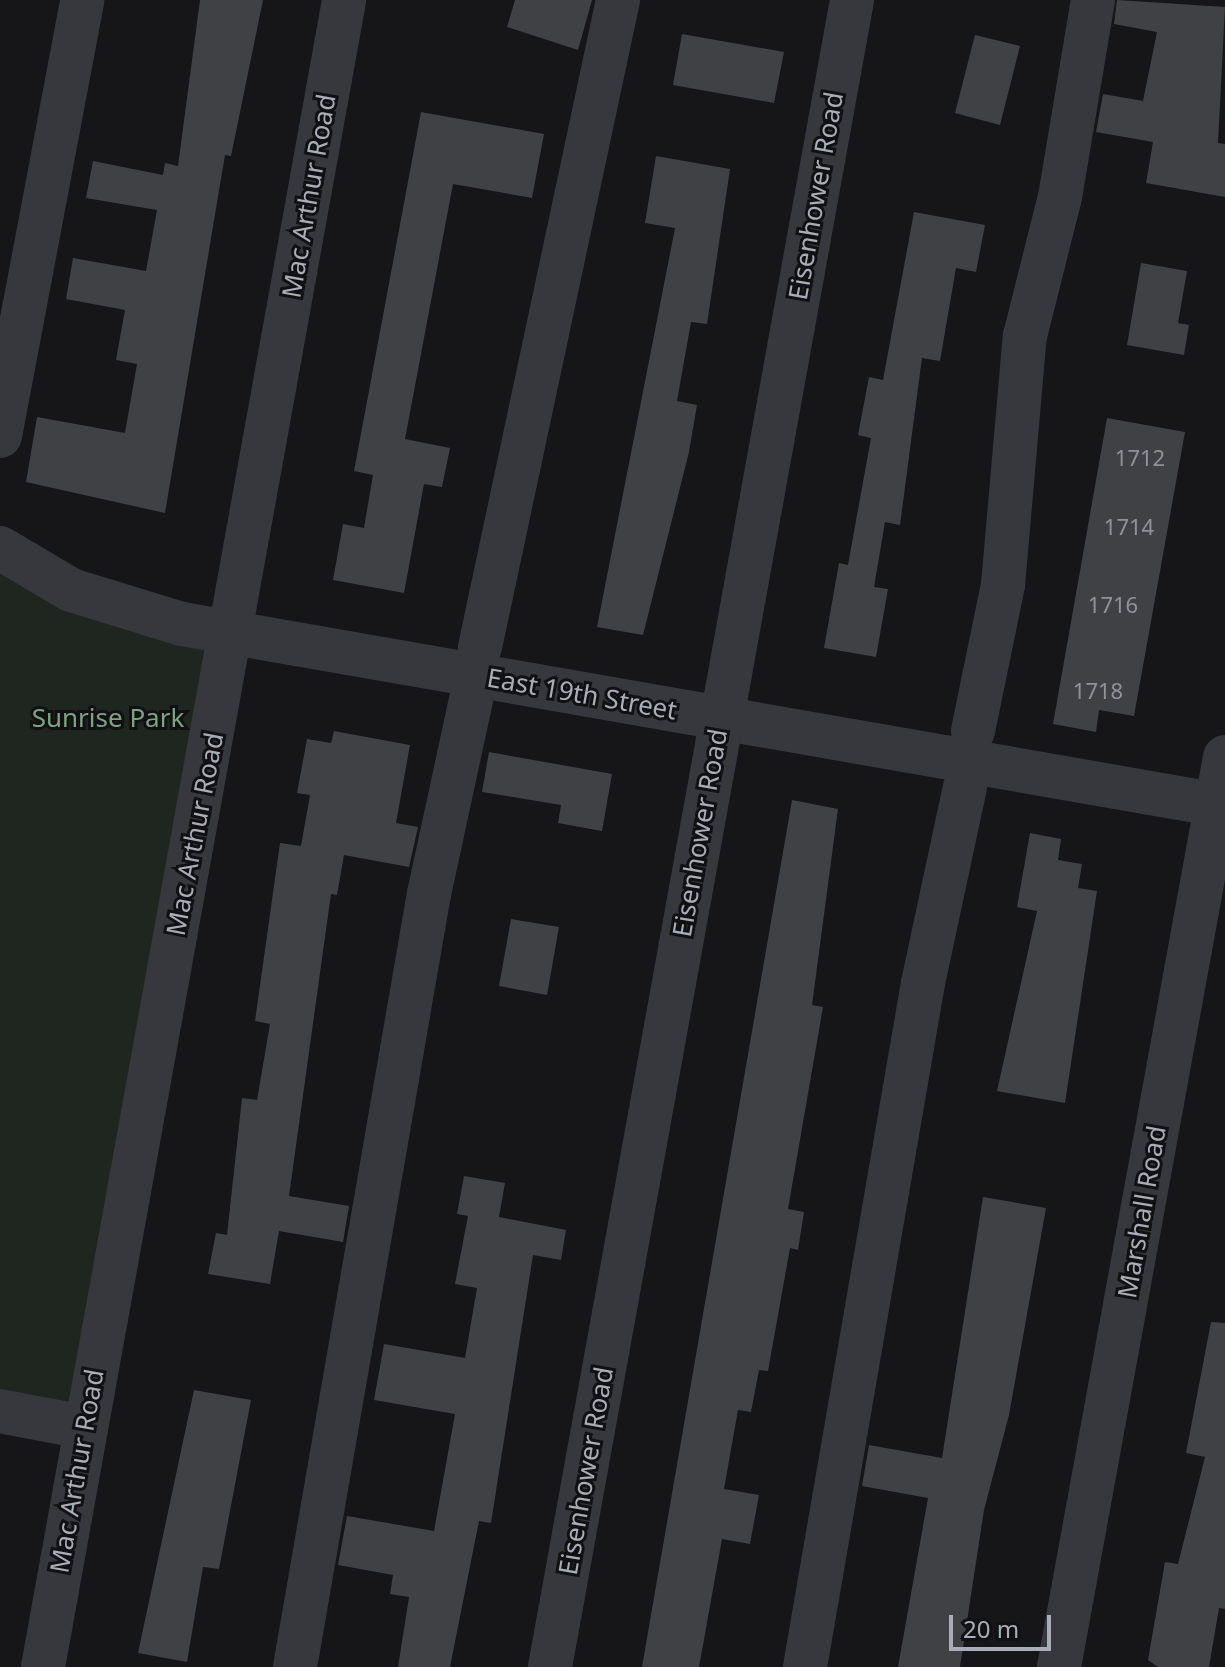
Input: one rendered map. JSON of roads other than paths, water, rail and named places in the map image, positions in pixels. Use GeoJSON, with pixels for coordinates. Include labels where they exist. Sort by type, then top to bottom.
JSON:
{"type":"FeatureCollection","features":[{"type":"Feature","properties":{"kind":"street"},"geometry":{"type":"LineString","coordinates":[[0,436],[82,0]]}},
{"type":"Feature","properties":{"kind":"street","name":"Mac Arthur Road"},"geometry":{"type":"LineString","coordinates":[[43,1667],[344,0]]}},
{"type":"Feature","properties":{"kind":"street"},"geometry":{"type":"LineString","coordinates":[[480,647],[618,0]]}},
{"type":"Feature","properties":{"kind":"street","name":"Eisenhower Road"},"geometry":{"type":"LineString","coordinates":[[550,1667],[852,0]]}},
{"type":"Feature","properties":{"kind":"street"},"geometry":{"type":"LineString","coordinates":[[973,731],[1003,585],[1025,336],[1060,197],[1093,0]]}},
{"type":"Feature","properties":{"kind":"street","name":"East 19th Street"},"geometry":{"type":"LineString","coordinates":[[0,548],[71,590],[126,611],[232,633],[1220,806]]}},
{"type":"Feature","properties":{"kind":"street"},"geometry":{"type":"LineString","coordinates":[[295,1667],[420,940],[471,699]]}},
{"type":"Feature","properties":{"kind":"street","name":"Marshall Road"},"geometry":{"type":"LineString","coordinates":[[1059,1667],[1220,806],[1225,757]]}},
{"type":"Feature","properties":{"kind":"street"},"geometry":{"type":"LineString","coordinates":[[805,1667],[923,983],[965,787]]}},
{"type":"Feature","properties":{"kind":"street"},"geometry":{"type":"LineString","coordinates":[[0,1411],[84,1427]]}},
{"type":"Feature","properties":{"kind":"park label","name":"Sunrise Park"},"geometry":{"type":"Point","coordinates":[108,718]}}]}
